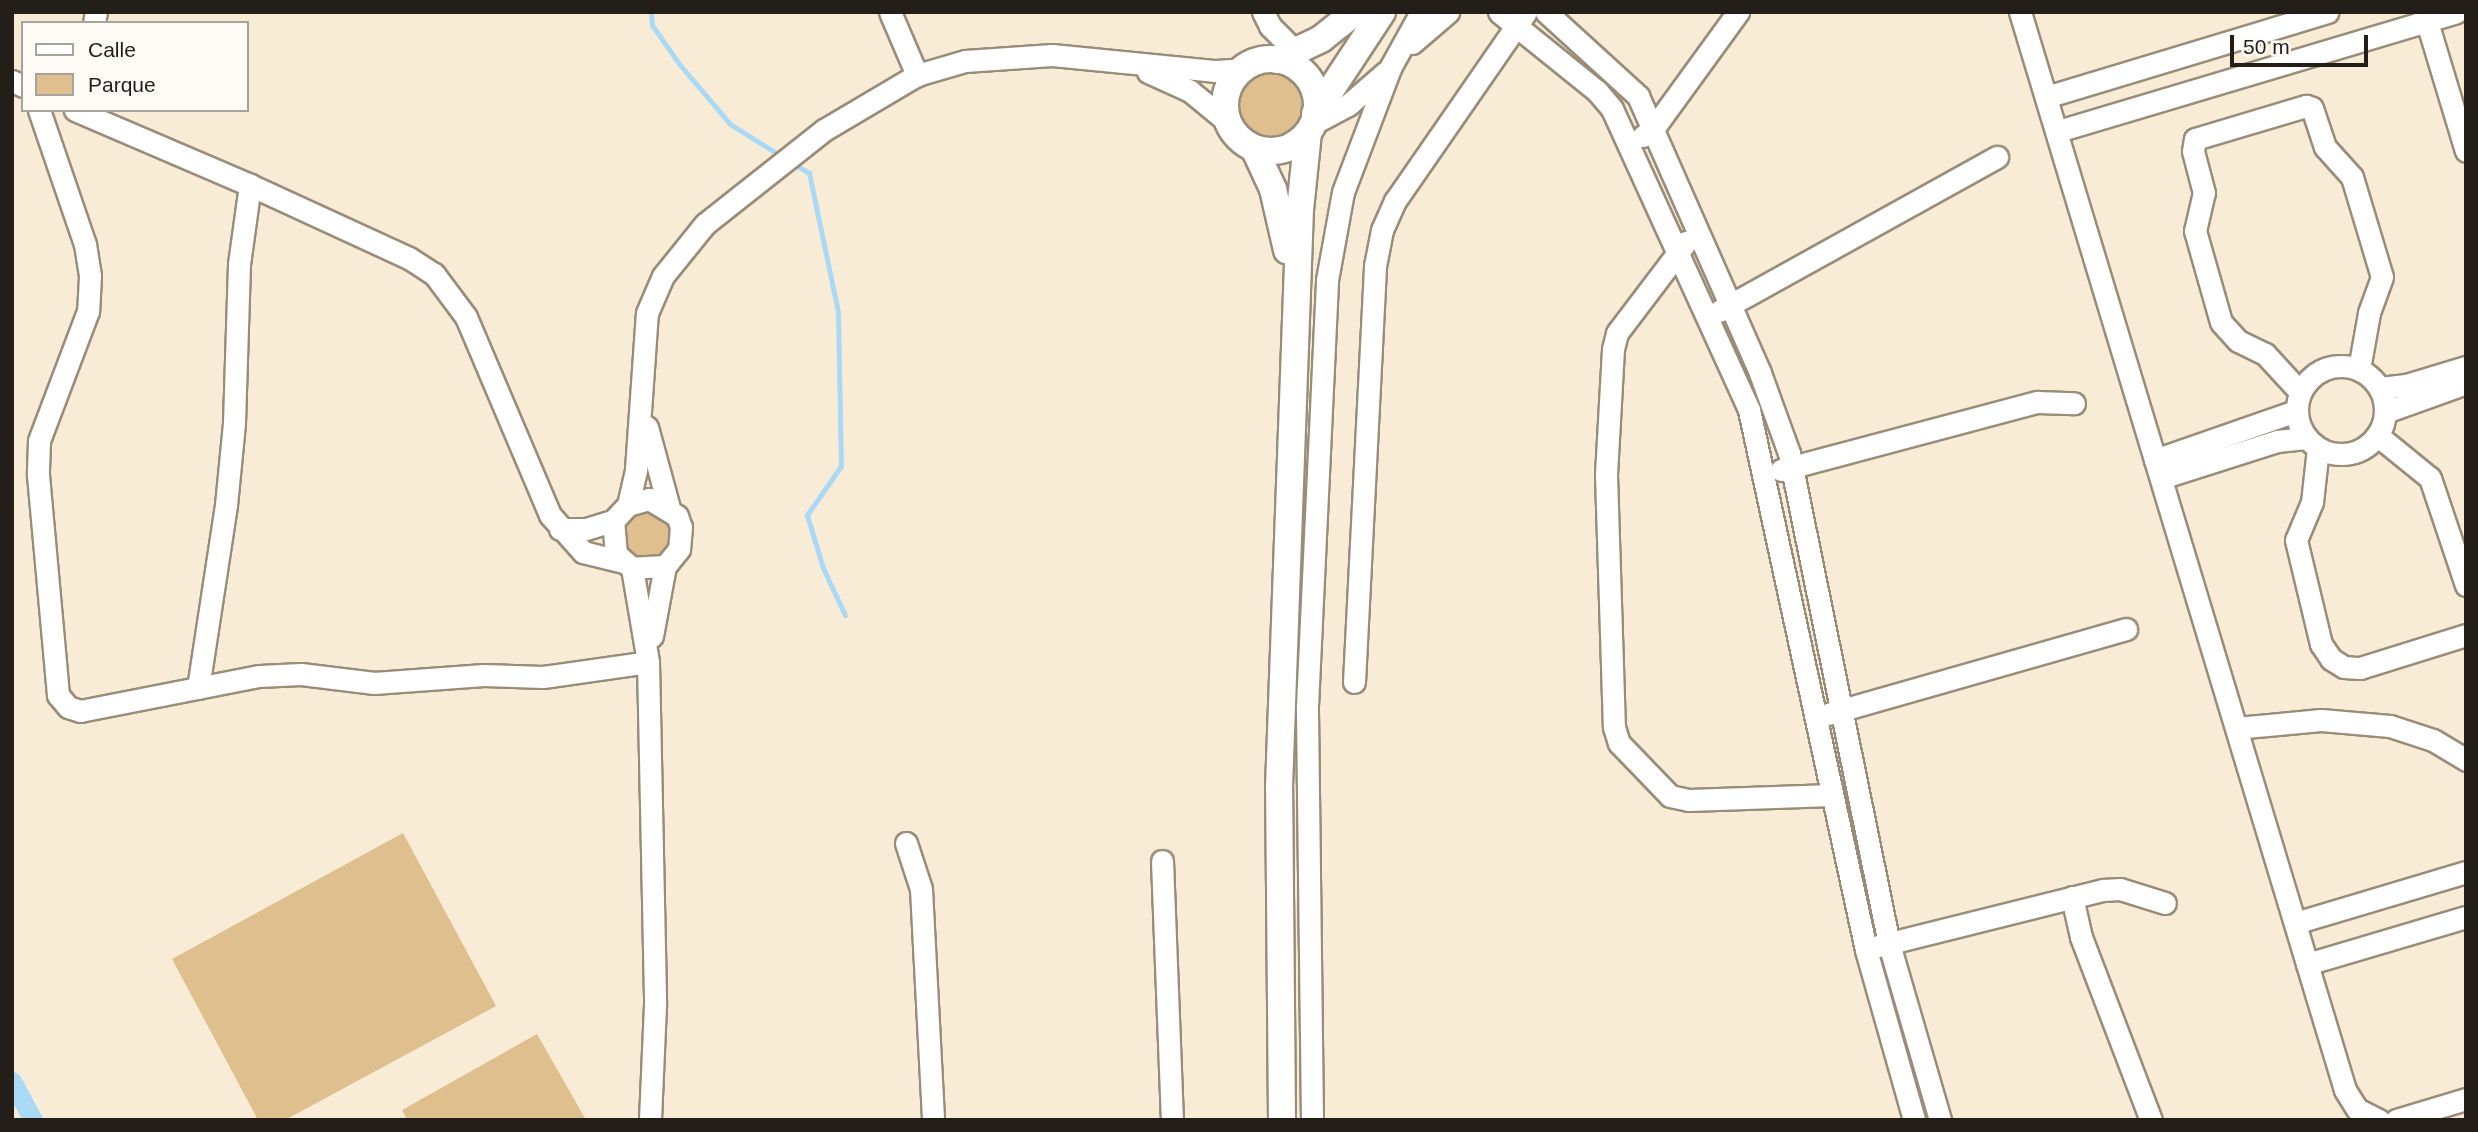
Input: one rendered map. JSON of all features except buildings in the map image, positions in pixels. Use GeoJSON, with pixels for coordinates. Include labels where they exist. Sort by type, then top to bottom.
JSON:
{"type":"FeatureCollection","features":[{"type":"Feature","properties":{"kind":"main road"},"geometry":{"type":"LineString","coordinates":[[1296,307],[1280,212],[1254,148],[1229,123],[1225,100],[1243,69],[1286,55],[1340,27],[1355,12]]}},
{"type":"Feature","properties":{"kind":"main road"},"geometry":{"type":"LineString","coordinates":[[1254,148],[1289,148],[1312,123],[1382,12]]}},
{"type":"Feature","properties":{"kind":"main road"},"geometry":{"type":"LineString","coordinates":[[1282,1120],[1279,787],[1294,708],[1296,307],[1312,123],[1317,99],[1308,77],[1286,55]]}},
{"type":"Feature","properties":{"kind":"street"},"geometry":{"type":"LineString","coordinates":[[890,12],[917,75]]}},
{"type":"Feature","properties":{"kind":"street"},"geometry":{"type":"LineString","coordinates":[[1263,12],[1286,55]]}},
{"type":"Feature","properties":{"kind":"street"},"geometry":{"type":"LineString","coordinates":[[1312,1120],[1306,783],[1294,708],[1333,237],[1343,192],[1390,68],[1420,12]]}},
{"type":"Feature","properties":{"kind":"street"},"geometry":{"type":"LineString","coordinates":[[1312,123],[1348,105],[1390,68],[1418,36],[1448,12]]}},
{"type":"Feature","properties":{"kind":"street"},"geometry":{"type":"LineString","coordinates":[[1499,12],[1521,19],[1597,91],[1630,145],[1749,410],[1866,950],[1914,1120]]}},
{"type":"Feature","properties":{"kind":"street"},"geometry":{"type":"LineString","coordinates":[[1546,12],[1624,79],[1638,96],[1760,373],[1792,467],[1889,944],[1940,1120]]}},
{"type":"Feature","properties":{"kind":"street"},"geometry":{"type":"LineString","coordinates":[[1630,145],[1653,129],[1738,12]]}},
{"type":"Feature","properties":{"kind":"street"},"geometry":{"type":"LineString","coordinates":[[2020,12],[2345,1090],[2357,1109],[2379,1120]]}},
{"type":"Feature","properties":{"kind":"street"},"geometry":{"type":"LineString","coordinates":[[2046,97],[2327,12]]}},
{"type":"Feature","properties":{"kind":"street"},"geometry":{"type":"LineString","coordinates":[[2058,131],[2425,17],[2456,12]]}},
{"type":"Feature","properties":{"kind":"street"},"geometry":{"type":"LineString","coordinates":[[2425,17],[2466,150]]}},
{"type":"Feature","properties":{"kind":"street"},"geometry":{"type":"LineString","coordinates":[[1354,682],[1376,266],[1382,230],[1395,201],[1521,19]]}},
{"type":"Feature","properties":{"kind":"street"},"geometry":{"type":"LineString","coordinates":[[560,529],[586,529],[613,521],[628,505],[636,469],[647,313],[677,255],[728,205],[824,130],[917,75],[965,61],[1014,55],[1216,71],[1243,69]]}},
{"type":"Feature","properties":{"kind":"street"},"geometry":{"type":"LineString","coordinates":[[1119,63],[1190,92],[1229,123]]}},
{"type":"Feature","properties":{"kind":"street"},"geometry":{"type":"LineString","coordinates":[[2359,369],[2369,313],[2382,276],[2351,177],[2325,147],[2312,108],[2306,106],[2195,139],[2193,152],[2204,193],[2195,231],[2221,323],[2238,341],[2265,354],[2298,401],[2312,443],[2312,502],[2296,540],[2321,644],[2331,659],[2344,667],[2360,668],[2466,635]]}},
{"type":"Feature","properties":{"kind":"street"},"geometry":{"type":"LineString","coordinates":[[40,112],[85,244],[90,276],[88,311],[40,441],[38,475],[58,695],[80,711],[198,688],[301,674],[374,683],[484,675],[543,677],[648,662]]}},
{"type":"Feature","properties":{"kind":"street"},"geometry":{"type":"LineString","coordinates":[[81,112],[250,185],[409,258],[434,274],[452,294],[466,317],[535,488],[560,529],[583,552],[628,565],[665,566]]}},
{"type":"Feature","properties":{"kind":"street"},"geometry":{"type":"LineString","coordinates":[[1709,318],[1997,157]]}},
{"type":"Feature","properties":{"kind":"street"},"geometry":{"type":"LineString","coordinates":[[198,688],[226,505],[234,423],[239,264],[250,185]]}},
{"type":"Feature","properties":{"kind":"street"},"geometry":{"type":"LineString","coordinates":[[1698,232],[1677,249],[1617,333],[1613,349],[1606,475],[1614,727],[1619,743],[1670,796],[1689,800],[1832,795]]}},
{"type":"Feature","properties":{"kind":"street"},"geometry":{"type":"LineString","coordinates":[[2380,388],[2406,386],[2466,367]]}},
{"type":"Feature","properties":{"kind":"street"},"geometry":{"type":"LineString","coordinates":[[2325,368],[2359,369],[2380,388],[2385,412],[2377,435],[2357,451],[2330,453],[2312,443],[2277,441],[2158,469],[2298,401],[2325,368]]}},
{"type":"Feature","properties":{"kind":"street"},"geometry":{"type":"LineString","coordinates":[[2385,412],[2466,383]]}},
{"type":"Feature","properties":{"kind":"street"},"geometry":{"type":"LineString","coordinates":[[642,401],[658,480],[682,538],[665,566],[648,662]]}},
{"type":"Feature","properties":{"kind":"street"},"geometry":{"type":"LineString","coordinates":[[1765,474],[2037,402],[2074,403]]}},
{"type":"Feature","properties":{"kind":"street"},"geometry":{"type":"LineString","coordinates":[[2377,435],[2430,478],[2466,585]]}},
{"type":"Feature","properties":{"kind":"street"},"geometry":{"type":"LineString","coordinates":[[628,505],[649,499],[670,508]]}},
{"type":"Feature","properties":{"kind":"street"},"geometry":{"type":"LineString","coordinates":[[613,521],[611,544],[628,565],[648,662],[655,1005],[650,1120]]}},
{"type":"Feature","properties":{"kind":"street"},"geometry":{"type":"LineString","coordinates":[[1816,717],[2126,629]]}},
{"type":"Feature","properties":{"kind":"street"},"geometry":{"type":"LineString","coordinates":[[2236,728],[2320,720],[2390,726],[2433,740],[2466,760]]}},
{"type":"Feature","properties":{"kind":"street"},"geometry":{"type":"LineString","coordinates":[[1279,787],[1306,783]]}},
{"type":"Feature","properties":{"kind":"street"},"geometry":{"type":"LineString","coordinates":[[906,843],[920,889],[933,1120]]}},
{"type":"Feature","properties":{"kind":"street"},"geometry":{"type":"LineString","coordinates":[[1162,861],[1172,1120]]}},
{"type":"Feature","properties":{"kind":"street"},"geometry":{"type":"LineString","coordinates":[[2295,923],[2466,872]]}},
{"type":"Feature","properties":{"kind":"street"},"geometry":{"type":"LineString","coordinates":[[1866,950],[2072,897],[2120,889],[2165,903]]}},
{"type":"Feature","properties":{"kind":"street"},"geometry":{"type":"LineString","coordinates":[[2072,897],[2081,937],[2151,1120]]}},
{"type":"Feature","properties":{"kind":"street"},"geometry":{"type":"LineString","coordinates":[[2307,964],[2466,917]]}},
{"type":"Feature","properties":{"kind":"street"},"geometry":{"type":"LineString","coordinates":[[1279,958],[1308,954]]}},
{"type":"Feature","properties":{"kind":"street"},"geometry":{"type":"LineString","coordinates":[[1281,1087],[1311,1084]]}},
{"type":"Feature","properties":{"kind":"street"},"geometry":{"type":"LineString","coordinates":[[2396,1120],[2466,1099]]}},
{"type":"Feature","properties":{"kind":"green space"},"geometry":{"type":"Polygon","coordinates":[[[1270,72],[1293,82],[1303,105],[1293,128],[1270,138],[1247,128],[1237,105],[1247,82],[1270,72]]]}},
{"type":"Feature","properties":{"kind":"green space"},"geometry":{"type":"Polygon","coordinates":[[[639,505],[673,519],[669,557],[629,561],[617,523],[639,505]]]}},
{"type":"Feature","properties":{"kind":"green space"},"geometry":{"type":"Polygon","coordinates":[[[403,833],[496,1006],[285,1120],[258,1120],[172,959],[403,833]]]}},
{"type":"Feature","properties":{"kind":"green space"},"geometry":{"type":"Polygon","coordinates":[[[537,1034],[586,1120],[407,1120],[402,1110],[537,1034]]]}},
{"type":"Feature","properties":{"kind":"waterway"},"geometry":{"type":"LineString","coordinates":[[651,12],[652,25],[680,65],[730,124],[781,156]]}},
{"type":"Feature","properties":{"kind":"waterway"},"geometry":{"type":"LineString","coordinates":[[792,163],[809,173],[838,312],[841,466],[807,515],[823,568],[845,615]]}},
{"type":"Feature","properties":{"kind":"waterway"},"geometry":{"type":"LineString","coordinates":[[12,1081],[33,1120]]}}]}
